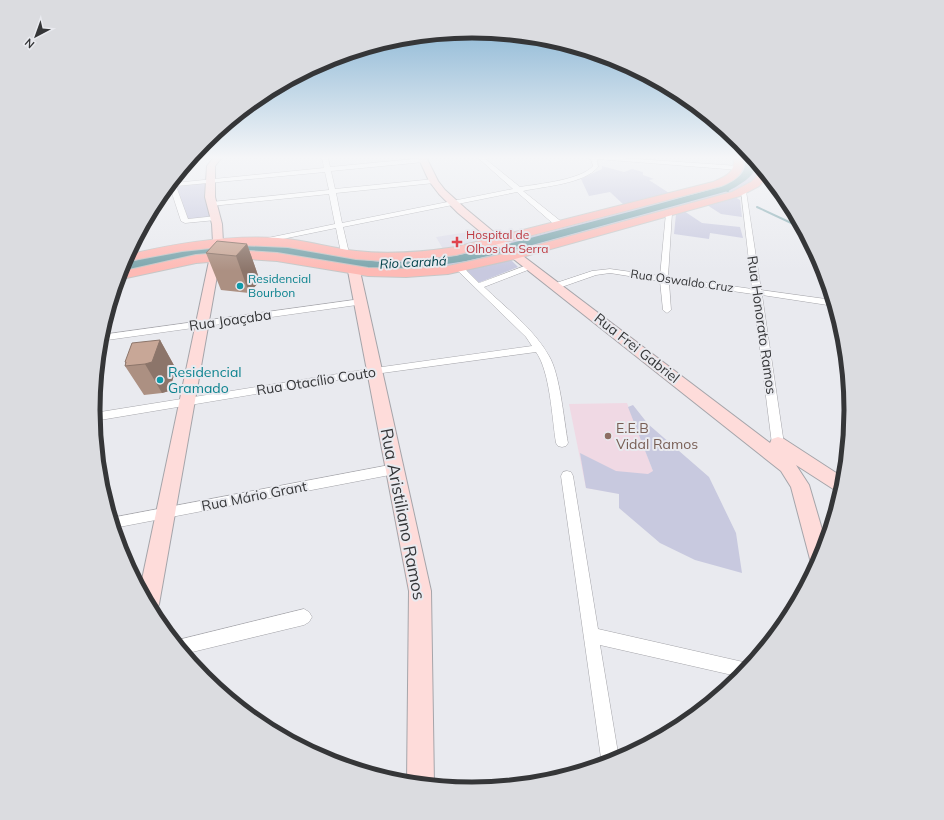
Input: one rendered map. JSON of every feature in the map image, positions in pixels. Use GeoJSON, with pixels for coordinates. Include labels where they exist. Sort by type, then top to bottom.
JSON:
{"type":"FeatureCollection","features":[{"type":"Feature","properties":{"kind":"main road"},"geometry":{"type":"LineString","coordinates":[[150,595],[217,249],[216,218],[211,204],[211,195]]}},
{"type":"Feature","properties":{"kind":"main road","name":"Rua Frei Gabriel"},"geometry":{"type":"LineString","coordinates":[[445,195],[452,203],[500,243],[556,286],[779,451],[800,485],[817,549]]}},
{"type":"Feature","properties":{"kind":"main road"},"geometry":{"type":"LineString","coordinates":[[126,274],[171,264],[217,249],[263,241],[298,244],[345,253],[378,257],[419,257],[454,252],[500,243],[560,225],[673,195]]}},
{"type":"Feature","properties":{"kind":"main road"},"geometry":{"type":"LineString","coordinates":[[133,257],[187,245],[247,255],[277,257],[354,271],[406,273],[459,268],[670,213],[729,195]]}},
{"type":"Feature","properties":{"kind":"main road","name":"Rua Aristiliano Ramos"},"geometry":{"type":"LineString","coordinates":[[354,271],[420,591],[421,779]]}},
{"type":"Feature","properties":{"kind":"main road"},"geometry":{"type":"LineString","coordinates":[[779,451],[837,483]]}},
{"type":"Feature","properties":{"kind":"main road"},"geometry":{"type":"LineString","coordinates":[[800,485],[806,480],[814,478],[837,484]]}},
{"type":"Feature","properties":{"kind":"street"},"geometry":{"type":"LineString","coordinates":[[175,195],[185,221],[216,218]]}},
{"type":"Feature","properties":{"kind":"street"},"geometry":{"type":"LineString","coordinates":[[211,204],[299,195]]}},
{"type":"Feature","properties":{"kind":"street"},"geometry":{"type":"LineString","coordinates":[[333,195],[345,253]]}},
{"type":"Feature","properties":{"kind":"street"},"geometry":{"type":"LineString","coordinates":[[263,241],[492,195]]}},
{"type":"Feature","properties":{"kind":"street"},"geometry":{"type":"LineString","coordinates":[[525,195],[560,225]]}},
{"type":"Feature","properties":{"kind":"street","name":"Rua Honorato Ramos"},"geometry":{"type":"LineString","coordinates":[[744,195],[779,451]]}},
{"type":"Feature","properties":{"kind":"street"},"geometry":{"type":"LineString","coordinates":[[667,310],[664,278],[670,213]]}},
{"type":"Feature","properties":{"kind":"street"},"geometry":{"type":"LineString","coordinates":[[478,286],[530,266]]}},
{"type":"Feature","properties":{"kind":"street"},"geometry":{"type":"LineString","coordinates":[[459,268],[539,348],[549,368],[562,443]]}},
{"type":"Feature","properties":{"kind":"street","name":"Rua Oswaldo Cruz"},"geometry":{"type":"LineString","coordinates":[[556,286],[602,271],[620,272],[828,302]]}},
{"type":"Feature","properties":{"kind":"street","name":"Rua Joaçaba"},"geometry":{"type":"LineString","coordinates":[[107,337],[361,302]]}},
{"type":"Feature","properties":{"kind":"street","name":"Rua Otacílio Couto"},"geometry":{"type":"LineString","coordinates":[[100,416],[375,372],[539,348]]}},
{"type":"Feature","properties":{"kind":"street","name":"Rua Mário Grant"},"geometry":{"type":"LineString","coordinates":[[118,522],[395,469]]}},
{"type":"Feature","properties":{"kind":"street"},"geometry":{"type":"LineString","coordinates":[[567,476],[610,755]]}},
{"type":"Feature","properties":{"kind":"street"},"geometry":{"type":"LineString","coordinates":[[185,646],[304,617]]}},
{"type":"Feature","properties":{"kind":"street"},"geometry":{"type":"LineString","coordinates":[[591,635],[739,668]]}},
{"type":"Feature","properties":{"kind":"shaded area"},"geometry":{"type":"Polygon","coordinates":[[[177,195],[211,195],[214,218],[187,220],[177,195]]]}},
{"type":"Feature","properties":{"kind":"shaded area"},"geometry":{"type":"Polygon","coordinates":[[[614,195],[660,195],[624,205],[614,195]]]}},
{"type":"Feature","properties":{"kind":"shaded area"},"geometry":{"type":"Polygon","coordinates":[[[687,195],[725,195],[521,251],[510,242],[687,195]]]}},
{"type":"Feature","properties":{"kind":"shaded area"},"geometry":{"type":"Polygon","coordinates":[[[735,197],[740,200],[742,217],[721,214],[707,205],[735,197]]]}},
{"type":"Feature","properties":{"kind":"shaded area"},"geometry":{"type":"Polygon","coordinates":[[[684,211],[702,223],[740,227],[743,238],[710,233],[709,239],[674,234],[676,214],[684,211]]]}},
{"type":"Feature","properties":{"kind":"shaded area","name":"Hospital de Olhos da Serra"},"geometry":{"type":"Polygon","coordinates":[[[475,231],[485,240],[443,249],[436,237],[475,231]]]}},
{"type":"Feature","properties":{"kind":"shaded area"},"geometry":{"type":"Polygon","coordinates":[[[227,244],[270,244],[353,259],[385,261],[444,256],[492,246],[505,255],[437,269],[383,270],[250,253],[227,244]]]}},
{"type":"Feature","properties":{"kind":"shaded area"},"geometry":{"type":"Polygon","coordinates":[[[209,247],[208,254],[127,271],[131,261],[172,251],[209,247]]]}},
{"type":"Feature","properties":{"kind":"shaded area"},"geometry":{"type":"Polygon","coordinates":[[[510,259],[518,267],[478,283],[466,270],[510,259]]]}},
{"type":"Feature","properties":{"kind":"shaded area","name":"E.E.B Vidal Ramos"},"geometry":{"type":"Polygon","coordinates":[[[627,403],[662,499],[586,488],[569,404],[627,403]]]}},
{"type":"Feature","properties":{"kind":"shaded area"},"geometry":{"type":"Polygon","coordinates":[[[633,405],[648,424],[709,477],[736,533],[742,573],[695,560],[660,543],[619,508],[619,494],[586,488],[580,453],[616,471],[648,474],[653,471],[628,407],[633,405]]]}},
{"type":"Feature","properties":{"kind":"building"},"geometry":{"type":"Polygon","coordinates":[[[217,241],[247,244],[236,256],[206,253],[217,241]]]}},
{"type":"Feature","properties":{"kind":"building"},"geometry":{"type":"Polygon","coordinates":[[[160,340],[152,362],[125,366],[132,343],[160,340]]]}},
{"type":"Feature","properties":{"kind":"waterway","name":"Rio Carahá"},"geometry":{"type":"LineString","coordinates":[[129,266],[191,252],[227,247],[261,247],[278,249],[382,266],[421,264],[466,257],[510,247],[702,195]]}},
{"type":"Feature","properties":{"kind":"waterway"},"geometry":{"type":"LineString","coordinates":[[757,207],[794,224]]}},
{"type":"Feature","properties":{"kind":"place","name":"Hospital de Olhos da Serra"},"geometry":{"type":"Point","coordinates":[457,242]}},
{"type":"Feature","properties":{"kind":"place","name":"Residencial Bourbon"},"geometry":{"type":"Point","coordinates":[240,286]}},
{"type":"Feature","properties":{"kind":"place","name":"Residencial Gramado"},"geometry":{"type":"Point","coordinates":[160,380]}},
{"type":"Feature","properties":{"kind":"place","name":"E.E.B Vidal Ramos"},"geometry":{"type":"Point","coordinates":[608,436]}}]}
